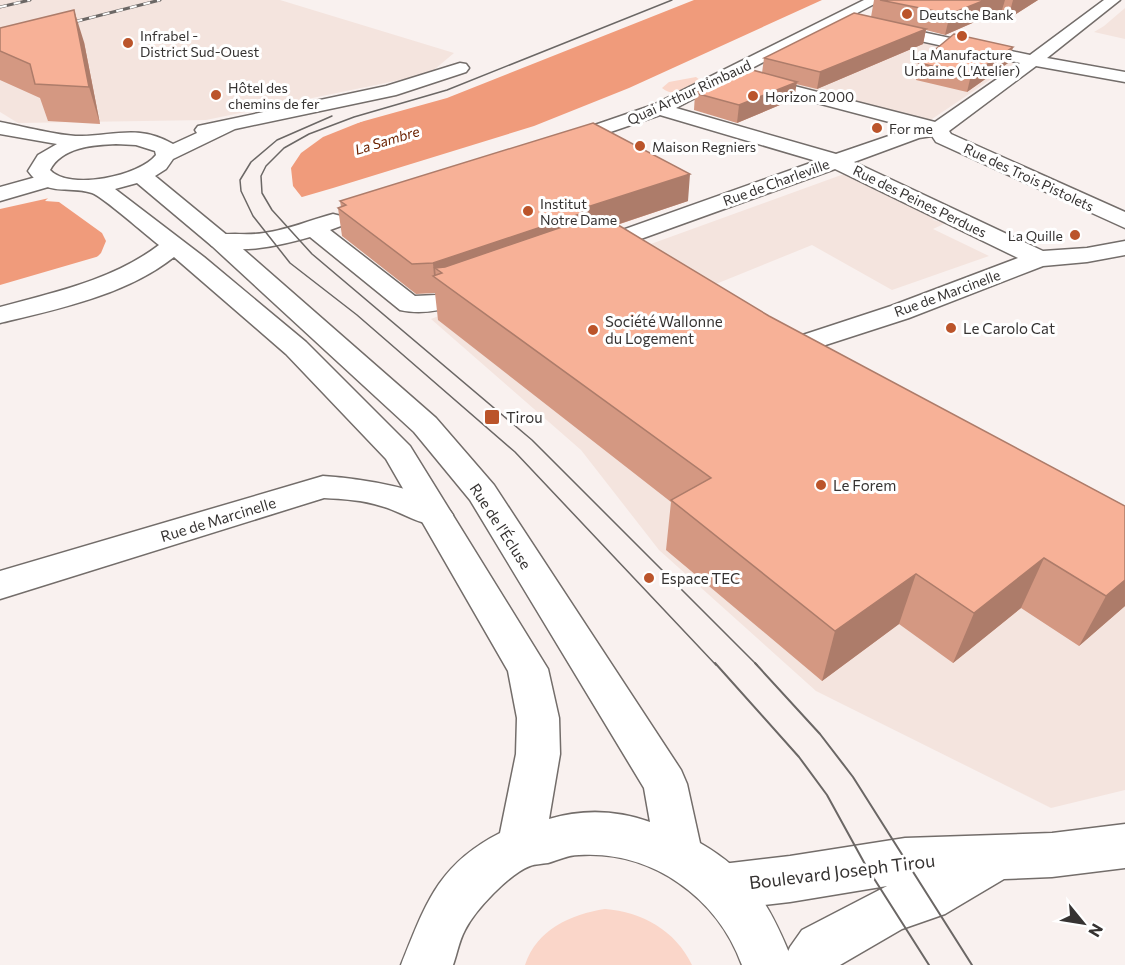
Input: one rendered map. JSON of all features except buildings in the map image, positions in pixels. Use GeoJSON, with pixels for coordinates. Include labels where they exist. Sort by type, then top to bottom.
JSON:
{"type":"FeatureCollection","features":[{"type":"Feature","properties":{"kind":"street","name":"Quai Arthur Rimbaud"},"geometry":{"type":"LineString","coordinates":[[538,151],[660,109],[875,0]]}},
{"type":"Feature","properties":{"kind":"street","name":"Rue de Charleville"},"geometry":{"type":"LineString","coordinates":[[569,257],[915,133],[938,129],[1113,0]]}},
{"type":"Feature","properties":{"kind":"street"},"geometry":{"type":"LineString","coordinates":[[838,19],[1125,77]]}},
{"type":"Feature","properties":{"kind":"street"},"geometry":{"type":"LineString","coordinates":[[0,194],[46,169],[65,147],[82,142],[125,137],[144,138],[227,127],[390,91],[460,68]]}},
{"type":"Feature","properties":{"kind":"street"},"geometry":{"type":"LineString","coordinates":[[731,74],[938,129]]}},
{"type":"Feature","properties":{"kind":"street","name":"Rue des Peines Perdues"},"geometry":{"type":"LineString","coordinates":[[660,109],[836,161],[1039,259]]}},
{"type":"Feature","properties":{"kind":"street"},"geometry":{"type":"LineString","coordinates":[[0,133],[14,148],[75,186],[99,187],[155,165],[227,127]]}},
{"type":"Feature","properties":{"kind":"street"},"geometry":{"type":"LineString","coordinates":[[0,128],[82,142]]}},
{"type":"Feature","properties":{"kind":"street","name":"Rue des Trois Pistolets"},"geometry":{"type":"LineString","coordinates":[[938,129],[943,138],[1125,221]]}},
{"type":"Feature","properties":{"kind":"street","name":"Rue de l'Écluse"},"geometry":{"type":"LineString","coordinates":[[144,138],[157,142],[165,148],[155,165],[213,235],[425,425],[482,493],[665,784],[679,854]]}},
{"type":"Feature","properties":{"kind":"street"},"geometry":{"type":"LineString","coordinates":[[99,187],[172,244],[296,348],[399,453],[528,669],[538,718],[538,754],[520,848]]}},
{"type":"Feature","properties":{"kind":"street"},"geometry":{"type":"LineString","coordinates":[[213,235],[247,243],[273,241],[356,213]]}},
{"type":"Feature","properties":{"kind":"street"},"geometry":{"type":"LineString","coordinates":[[313,228],[409,304],[439,303],[503,281]]}},
{"type":"Feature","properties":{"kind":"street"},"geometry":{"type":"LineString","coordinates":[[0,315],[130,275],[158,259],[172,244]]}},
{"type":"Feature","properties":{"kind":"street"},"geometry":{"type":"LineString","coordinates":[[602,245],[628,261]]}},
{"type":"Feature","properties":{"kind":"street","name":"Rue de Marcinelle"},"geometry":{"type":"LineString","coordinates":[[804,371],[763,347],[900,312],[1039,259],[1087,255],[1125,248]]}},
{"type":"Feature","properties":{"kind":"street"},"geometry":{"type":"LineString","coordinates":[[1087,255],[1125,269]]}},
{"type":"Feature","properties":{"kind":"street","name":"Rue de Marcinelle"},"geometry":{"type":"LineString","coordinates":[[0,585],[323,487],[354,489],[389,496],[436,515]]}},
{"type":"Feature","properties":{"kind":"street"},"geometry":{"type":"LineString","coordinates":[[427,965],[449,910],[470,885],[520,848],[580,833],[630,836],[679,854],[722,887],[740,908],[763,948],[768,965]]}},
{"type":"Feature","properties":{"kind":"street","name":"Boulevard Joseph Tirou"},"geometry":{"type":"LineString","coordinates":[[722,887],[790,879],[905,860],[1052,855],[1125,846]]}},
{"type":"Feature","properties":{"kind":"street","name":"Boulevard Joseph Tirou"},"geometry":{"type":"LineString","coordinates":[[808,965],[820,948],[891,908],[928,897],[998,856]]}},
{"type":"Feature","properties":{"kind":"shaded area"},"geometry":{"type":"Polygon","coordinates":[[[0,0],[280,0],[454,53],[429,74],[206,120],[18,123],[0,112],[0,0]]]}},
{"type":"Feature","properties":{"kind":"shaded area"},"geometry":{"type":"Polygon","coordinates":[[[1125,8],[1125,39],[1094,32],[1104,26],[1125,8]]]}},
{"type":"Feature","properties":{"kind":"shaded area"},"geometry":{"type":"Polygon","coordinates":[[[848,25],[1018,61],[929,121],[777,82],[848,25]]]}},
{"type":"Feature","properties":{"kind":"shaded area"},"geometry":{"type":"Polygon","coordinates":[[[696,77],[701,81],[682,92],[672,93],[662,88],[669,82],[696,77]]]}},
{"type":"Feature","properties":{"kind":"shaded area","name":"Institut Notre Dame"},"geometry":{"type":"Polygon","coordinates":[[[844,174],[934,218],[933,220],[946,223],[933,229],[989,256],[892,290],[812,245],[706,288],[637,249],[844,174]]]}},
{"type":"Feature","properties":{"kind":"shaded area"},"geometry":{"type":"Polygon","coordinates":[[[607,252],[1125,561],[1125,790],[1051,808],[816,691],[659,550],[581,450],[431,319],[607,252]]]}},
{"type":"Feature","properties":{"kind":"shaded area"},"geometry":{"type":"Polygon","coordinates":[[[605,909],[632,914],[656,925],[676,942],[692,965],[525,965],[537,942],[556,926],[580,915],[605,909]]]}},
{"type":"Feature","properties":{"kind":"water","name":"La Sambre"},"geometry":{"type":"Polygon","coordinates":[[[694,0],[822,0],[629,88],[534,126],[333,188],[0,285],[0,209],[99,187],[263,143],[357,123],[447,98],[694,0]]]}},
{"type":"Feature","properties":{"kind":"pier"},"geometry":{"type":"Polygon","coordinates":[[[360,119],[363,121],[323,137],[301,153],[291,168],[293,186],[304,200],[91,263],[101,253],[106,241],[102,233],[59,202],[45,201],[52,194],[262,141],[360,119]]]}},
{"type":"Feature","properties":{"kind":"tram line"},"geometry":{"type":"LineString","coordinates":[[672,0],[447,90],[354,117],[309,134],[284,148],[266,166],[261,176],[262,193],[272,210],[312,254],[532,440],[755,663]]}},
{"type":"Feature","properties":{"kind":"tram line"},"geometry":{"type":"LineString","coordinates":[[332,116],[277,140],[251,162],[240,180],[241,191],[253,216],[290,263],[357,315],[515,452],[716,665]]}},
{"type":"Feature","properties":{"kind":"tram line"},"geometry":{"type":"LineString","coordinates":[[715,663],[799,757],[827,795],[866,866],[929,965]]}},
{"type":"Feature","properties":{"kind":"tram line"},"geometry":{"type":"LineString","coordinates":[[755,663],[820,734],[853,777],[972,965]]}},
{"type":"Feature","properties":{"kind":"railway"},"geometry":{"type":"LineString","coordinates":[[0,7],[30,0]]}},
{"type":"Feature","properties":{"kind":"railway"},"geometry":{"type":"LineString","coordinates":[[62,25],[160,0]]}},
{"type":"Feature","properties":{"kind":"place","name":"Deutsche Bank"},"geometry":{"type":"Point","coordinates":[907,14]}},
{"type":"Feature","properties":{"kind":"place","name":"La Manufacture Urbaine (L'Atelier)"},"geometry":{"type":"Point","coordinates":[962,36]}},
{"type":"Feature","properties":{"kind":"place","name":"Infrabel - District Sud-Ouest"},"geometry":{"type":"Point","coordinates":[128,43]}},
{"type":"Feature","properties":{"kind":"place","name":"Hôtel des chemins de fer"},"geometry":{"type":"Point","coordinates":[216,95]}},
{"type":"Feature","properties":{"kind":"place","name":"Horizon 2000"},"geometry":{"type":"Point","coordinates":[753,96]}},
{"type":"Feature","properties":{"kind":"place","name":"For me"},"geometry":{"type":"Point","coordinates":[877,128]}},
{"type":"Feature","properties":{"kind":"place","name":"Maison Regniers"},"geometry":{"type":"Point","coordinates":[640,146]}},
{"type":"Feature","properties":{"kind":"place","name":"Institut Notre Dame"},"geometry":{"type":"Point","coordinates":[528,211]}},
{"type":"Feature","properties":{"kind":"place","name":"La Quille"},"geometry":{"type":"Point","coordinates":[1075,235]}},
{"type":"Feature","properties":{"kind":"place","name":"Le Carolo Cat"},"geometry":{"type":"Point","coordinates":[951,328]}},
{"type":"Feature","properties":{"kind":"place","name":"Société Wallonne du Logement"},"geometry":{"type":"Point","coordinates":[593,330]}},
{"type":"Feature","properties":{"kind":"place","name":"Tirou"},"geometry":{"type":"Point","coordinates":[492,417]}},
{"type":"Feature","properties":{"kind":"place","name":"Le Forem"},"geometry":{"type":"Point","coordinates":[821,485]}},
{"type":"Feature","properties":{"kind":"place","name":"Espace TEC"},"geometry":{"type":"Point","coordinates":[649,578]}}]}
